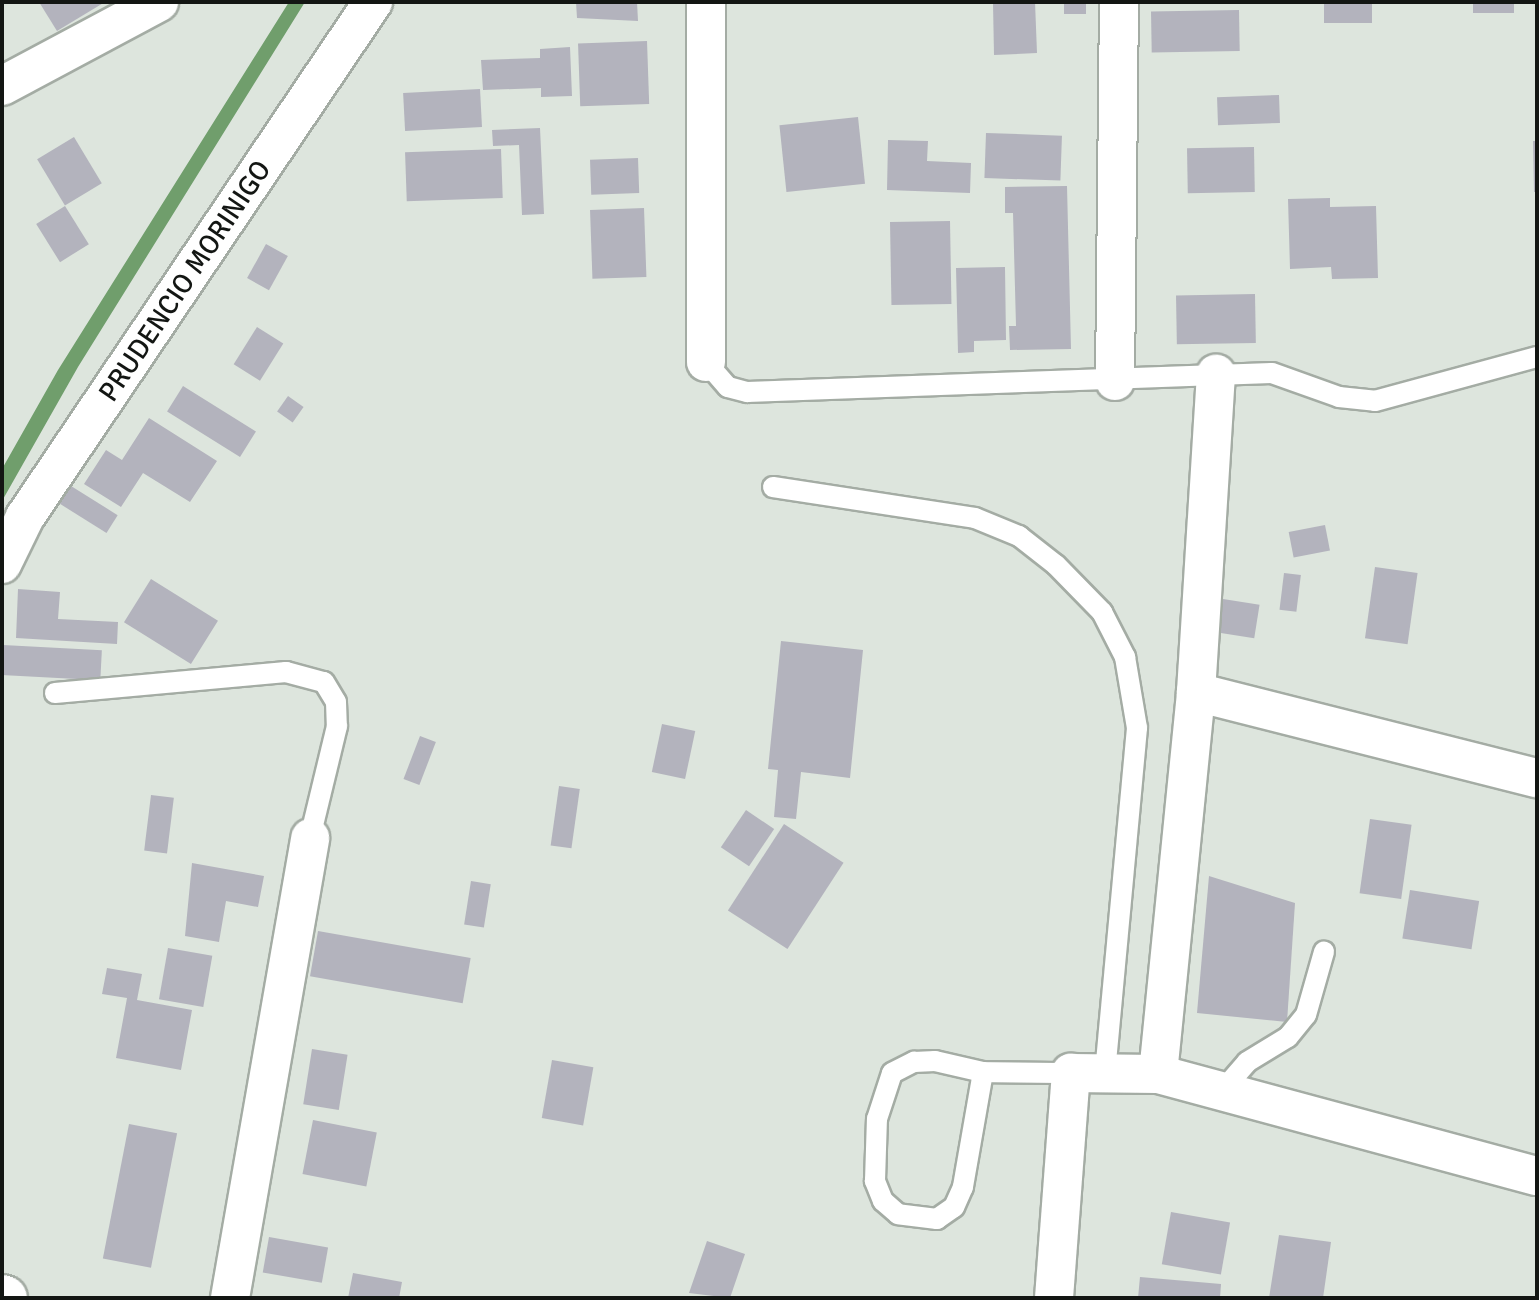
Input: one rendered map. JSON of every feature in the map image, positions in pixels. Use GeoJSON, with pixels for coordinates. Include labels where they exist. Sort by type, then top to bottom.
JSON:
{"type":"FeatureCollection","features":[{"type":"Feature","properties":{"kind":"street"},"geometry":{"type":"LineString","coordinates":[[2,86],[159,2]]}},
{"type":"Feature","properties":{"kind":"street","name":"PRUDENCIO MORINIGO"},"geometry":{"type":"LineString","coordinates":[[2,564],[25,517],[373,2]]}},
{"type":"Feature","properties":{"kind":"street"},"geometry":{"type":"LineString","coordinates":[[706,2],[706,362]]}},
{"type":"Feature","properties":{"kind":"street"},"geometry":{"type":"LineString","coordinates":[[1115,381],[1119,2]]}},
{"type":"Feature","properties":{"kind":"street"},"geometry":{"type":"LineString","coordinates":[[1158,1074],[1196,692],[1216,374]]}},
{"type":"Feature","properties":{"kind":"street"},"geometry":{"type":"LineString","coordinates":[[1196,692],[1537,778]]}},
{"type":"Feature","properties":{"kind":"street"},"geometry":{"type":"LineString","coordinates":[[230,1298],[310,838]]}},
{"type":"Feature","properties":{"kind":"street"},"geometry":{"type":"LineString","coordinates":[[1054,1298],[1088,1075],[1158,1074],[1537,1176]]}},
{"type":"Feature","properties":{"kind":"lane"},"geometry":{"type":"LineString","coordinates":[[706,362],[728,387],[747,392],[1272,373],[1339,397],[1375,401],[1537,357]]}},
{"type":"Feature","properties":{"kind":"lane"},"geometry":{"type":"LineString","coordinates":[[773,487],[975,518],[1019,536],[1056,565],[1102,612],[1125,657],[1137,728],[1088,1075],[983,1072],[935,1061],[914,1062],[892,1073],[877,1119],[875,1181],[883,1201],[898,1214],[937,1219],[954,1207],[963,1187],[983,1072]]}},
{"type":"Feature","properties":{"kind":"lane"},"geometry":{"type":"LineString","coordinates":[[55,693],[286,672],[324,682],[336,702],[337,726],[310,838]]}},
{"type":"Feature","properties":{"kind":"lane"},"geometry":{"type":"LineString","coordinates":[[1222,1091],[1247,1062],[1288,1037],[1306,1015],[1324,952]]}},
{"type":"Feature","properties":{"kind":"shaded area"},"geometry":{"type":"Polygon","coordinates":[[[289,2],[305,2],[78,367],[2,501],[2,469],[58,370],[289,2]]]}},
{"type":"Feature","properties":{"kind":"building"},"geometry":{"type":"Polygon","coordinates":[[[39,2],[105,2],[57,31],[39,2]]]}},
{"type":"Feature","properties":{"kind":"building"},"geometry":{"type":"Polygon","coordinates":[[[576,2],[637,2],[638,21],[577,18],[576,2]]]}},
{"type":"Feature","properties":{"kind":"building"},"geometry":{"type":"Polygon","coordinates":[[[1035,2],[1037,53],[994,55],[993,3],[1035,2]]]}},
{"type":"Feature","properties":{"kind":"building"},"geometry":{"type":"Polygon","coordinates":[[[1064,2],[1086,2],[1086,14],[1064,14],[1064,2]]]}},
{"type":"Feature","properties":{"kind":"building"},"geometry":{"type":"Polygon","coordinates":[[[1324,2],[1372,2],[1372,23],[1324,23],[1324,2]]]}},
{"type":"Feature","properties":{"kind":"building"},"geometry":{"type":"Polygon","coordinates":[[[1473,2],[1514,2],[1514,13],[1473,13],[1473,2]]]}},
{"type":"Feature","properties":{"kind":"building"},"geometry":{"type":"Polygon","coordinates":[[[1239,10],[1240,51],[1152,53],[1151,12],[1239,10]]]}},
{"type":"Feature","properties":{"kind":"building"},"geometry":{"type":"Polygon","coordinates":[[[647,41],[649,104],[580,106],[578,43],[647,41]]]}},
{"type":"Feature","properties":{"kind":"building"},"geometry":{"type":"Polygon","coordinates":[[[570,47],[572,96],[541,97],[541,88],[483,90],[481,60],[540,58],[540,49],[570,47]]]}},
{"type":"Feature","properties":{"kind":"building"},"geometry":{"type":"Polygon","coordinates":[[[480,89],[482,127],[405,131],[403,93],[480,89]]]}},
{"type":"Feature","properties":{"kind":"building"},"geometry":{"type":"Polygon","coordinates":[[[1279,95],[1280,123],[1218,125],[1217,97],[1279,95]]]}},
{"type":"Feature","properties":{"kind":"building"},"geometry":{"type":"Polygon","coordinates":[[[858,117],[865,184],[786,192],[779,125],[858,117]]]}},
{"type":"Feature","properties":{"kind":"building"},"geometry":{"type":"Polygon","coordinates":[[[540,128],[544,214],[522,215],[519,145],[493,146],[492,130],[540,128]]]}},
{"type":"Feature","properties":{"kind":"building"},"geometry":{"type":"Polygon","coordinates":[[[986,133],[1062,136],[1060,181],[984,178],[986,133]]]}},
{"type":"Feature","properties":{"kind":"building"},"geometry":{"type":"Polygon","coordinates":[[[74,137],[102,183],[65,205],[37,159],[74,137]]]}},
{"type":"Feature","properties":{"kind":"building"},"geometry":{"type":"Polygon","coordinates":[[[888,140],[928,141],[927,161],[971,163],[970,193],[887,190],[888,140]]]}},
{"type":"Feature","properties":{"kind":"building"},"geometry":{"type":"Polygon","coordinates":[[[1533,141],[1537,141],[1537,192],[1534,192],[1533,141]]]}},
{"type":"Feature","properties":{"kind":"building"},"geometry":{"type":"Polygon","coordinates":[[[1254,147],[1255,192],[1188,193],[1187,148],[1254,147]]]}},
{"type":"Feature","properties":{"kind":"building"},"geometry":{"type":"Polygon","coordinates":[[[501,149],[503,198],[407,201],[405,152],[501,149]]]}},
{"type":"Feature","properties":{"kind":"building"},"geometry":{"type":"Polygon","coordinates":[[[638,158],[639,193],[591,195],[590,160],[638,158]]]}},
{"type":"Feature","properties":{"kind":"building"},"geometry":{"type":"Polygon","coordinates":[[[1067,186],[1071,349],[1010,350],[1009,326],[1016,326],[1013,213],[1005,213],[1005,187],[1067,186]]]}},
{"type":"Feature","properties":{"kind":"building"},"geometry":{"type":"Polygon","coordinates":[[[1330,198],[1330,207],[1376,206],[1378,278],[1332,279],[1331,267],[1290,269],[1288,199],[1330,198]]]}},
{"type":"Feature","properties":{"kind":"building"},"geometry":{"type":"Polygon","coordinates":[[[65,206],[89,244],[60,262],[36,224],[65,206]]]}},
{"type":"Feature","properties":{"kind":"building"},"geometry":{"type":"Polygon","coordinates":[[[644,208],[646,277],[592,279],[590,210],[644,208]]]}},
{"type":"Feature","properties":{"kind":"building"},"geometry":{"type":"Polygon","coordinates":[[[950,221],[951,304],[891,305],[890,222],[950,221]]]}},
{"type":"Feature","properties":{"kind":"building"},"geometry":{"type":"Polygon","coordinates":[[[266,244],[288,256],[269,290],[247,278],[266,244]]]}},
{"type":"Feature","properties":{"kind":"building"},"geometry":{"type":"Polygon","coordinates":[[[1005,267],[1006,340],[974,341],[974,352],[958,353],[956,268],[1005,267]]]}},
{"type":"Feature","properties":{"kind":"building"},"geometry":{"type":"Polygon","coordinates":[[[1255,294],[1256,343],[1177,344],[1176,295],[1255,294]]]}},
{"type":"Feature","properties":{"kind":"building"},"geometry":{"type":"Polygon","coordinates":[[[257,327],[283,343],[260,381],[234,364],[257,327]]]}},
{"type":"Feature","properties":{"kind":"building"},"geometry":{"type":"Polygon","coordinates":[[[183,386],[256,432],[240,457],[167,411],[183,386]]]}},
{"type":"Feature","properties":{"kind":"building"},"geometry":{"type":"Polygon","coordinates":[[[288,396],[304,407],[293,422],[277,412],[288,396]]]}},
{"type":"Feature","properties":{"kind":"building"},"geometry":{"type":"Polygon","coordinates":[[[149,418],[217,461],[190,502],[143,473],[121,507],[84,484],[106,450],[122,460],[149,418]]]}},
{"type":"Feature","properties":{"kind":"building"},"geometry":{"type":"Polygon","coordinates":[[[71,486],[118,515],[107,533],[60,504],[71,486]]]}},
{"type":"Feature","properties":{"kind":"building"},"geometry":{"type":"Polygon","coordinates":[[[1325,525],[1330,551],[1294,558],[1289,532],[1325,525]]]}},
{"type":"Feature","properties":{"kind":"building"},"geometry":{"type":"Polygon","coordinates":[[[1375,567],[1418,573],[1408,644],[1365,638],[1375,567]]]}},
{"type":"Feature","properties":{"kind":"building"},"geometry":{"type":"Polygon","coordinates":[[[1284,573],[1301,575],[1296,612],[1279,610],[1284,573]]]}},
{"type":"Feature","properties":{"kind":"building"},"geometry":{"type":"Polygon","coordinates":[[[151,579],[218,621],[191,664],[124,622],[151,579]]]}},
{"type":"Feature","properties":{"kind":"building"},"geometry":{"type":"Polygon","coordinates":[[[18,589],[60,592],[58,619],[118,622],[117,644],[16,638],[18,589]]]}},
{"type":"Feature","properties":{"kind":"building"},"geometry":{"type":"Polygon","coordinates":[[[1223,599],[1260,605],[1254,638],[1218,633],[1223,599]]]}},
{"type":"Feature","properties":{"kind":"building"},"geometry":{"type":"Polygon","coordinates":[[[781,641],[863,650],[850,778],[801,772],[796,819],[774,817],[778,770],[768,769],[781,641]]]}},
{"type":"Feature","properties":{"kind":"building"},"geometry":{"type":"Polygon","coordinates":[[[3,645],[102,650],[100,680],[2,675],[3,645]]]}},
{"type":"Feature","properties":{"kind":"building"},"geometry":{"type":"Polygon","coordinates":[[[662,724],[695,731],[685,779],[652,772],[662,724]]]}},
{"type":"Feature","properties":{"kind":"building"},"geometry":{"type":"Polygon","coordinates":[[[420,736],[436,742],[419,785],[404,779],[420,736]]]}},
{"type":"Feature","properties":{"kind":"building"},"geometry":{"type":"Polygon","coordinates":[[[559,786],[580,789],[571,848],[551,845],[559,786]]]}},
{"type":"Feature","properties":{"kind":"building"},"geometry":{"type":"Polygon","coordinates":[[[151,795],[174,798],[167,853],[144,851],[151,795]]]}},
{"type":"Feature","properties":{"kind":"building"},"geometry":{"type":"Polygon","coordinates":[[[746,810],[774,829],[749,866],[721,847],[746,810]]]}},
{"type":"Feature","properties":{"kind":"building"},"geometry":{"type":"Polygon","coordinates":[[[1370,819],[1412,825],[1401,899],[1360,893],[1370,819]]]}},
{"type":"Feature","properties":{"kind":"building"},"geometry":{"type":"Polygon","coordinates":[[[784,824],[844,863],[787,949],[728,910],[784,824]]]}},
{"type":"Feature","properties":{"kind":"building"},"geometry":{"type":"Polygon","coordinates":[[[192,863],[264,876],[258,907],[226,901],[219,942],[185,936],[192,863]]]}},
{"type":"Feature","properties":{"kind":"building"},"geometry":{"type":"Polygon","coordinates":[[[1209,876],[1295,903],[1287,1022],[1197,1013],[1209,876]]]}},
{"type":"Feature","properties":{"kind":"building"},"geometry":{"type":"Polygon","coordinates":[[[471,881],[491,884],[484,928],[464,924],[471,881]]]}},
{"type":"Feature","properties":{"kind":"building"},"geometry":{"type":"Polygon","coordinates":[[[1410,890],[1479,901],[1471,949],[1402,938],[1410,890]]]}},
{"type":"Feature","properties":{"kind":"building"},"geometry":{"type":"Polygon","coordinates":[[[318,931],[471,958],[463,1003],[310,976],[318,931]]]}},
{"type":"Feature","properties":{"kind":"building"},"geometry":{"type":"Polygon","coordinates":[[[168,948],[212,956],[203,1007],[159,999],[168,948]]]}},
{"type":"Feature","properties":{"kind":"building"},"geometry":{"type":"Polygon","coordinates":[[[107,968],[142,974],[137,1000],[192,1010],[181,1070],[116,1058],[127,998],[102,994],[107,968]]]}},
{"type":"Feature","properties":{"kind":"building"},"geometry":{"type":"Polygon","coordinates":[[[312,1049],[348,1055],[339,1110],[303,1104],[312,1049]]]}},
{"type":"Feature","properties":{"kind":"building"},"geometry":{"type":"Polygon","coordinates":[[[552,1060],[593,1067],[583,1125],[542,1118],[552,1060]]]}},
{"type":"Feature","properties":{"kind":"building"},"geometry":{"type":"Polygon","coordinates":[[[313,1120],[377,1132],[366,1186],[303,1174],[313,1120]]]}},
{"type":"Feature","properties":{"kind":"building"},"geometry":{"type":"Polygon","coordinates":[[[129,1124],[177,1133],[151,1268],[103,1258],[129,1124]]]}},
{"type":"Feature","properties":{"kind":"building"},"geometry":{"type":"Polygon","coordinates":[[[1171,1212],[1230,1222],[1221,1275],[1162,1264],[1171,1212]]]}},
{"type":"Feature","properties":{"kind":"building"},"geometry":{"type":"Polygon","coordinates":[[[1279,1235],[1331,1242],[1323,1298],[1269,1298],[1279,1235]]]}},
{"type":"Feature","properties":{"kind":"building"},"geometry":{"type":"Polygon","coordinates":[[[269,1237],[328,1247],[322,1283],[263,1272],[269,1237]]]}},
{"type":"Feature","properties":{"kind":"building"},"geometry":{"type":"Polygon","coordinates":[[[707,1241],[745,1254],[730,1298],[689,1293],[707,1241]]]}},
{"type":"Feature","properties":{"kind":"building"},"geometry":{"type":"Polygon","coordinates":[[[353,1273],[402,1282],[399,1298],[348,1298],[353,1273]]]}},
{"type":"Feature","properties":{"kind":"building"},"geometry":{"type":"Polygon","coordinates":[[[1140,1277],[1221,1284],[1220,1298],[1138,1298],[1140,1277]]]}}]}
